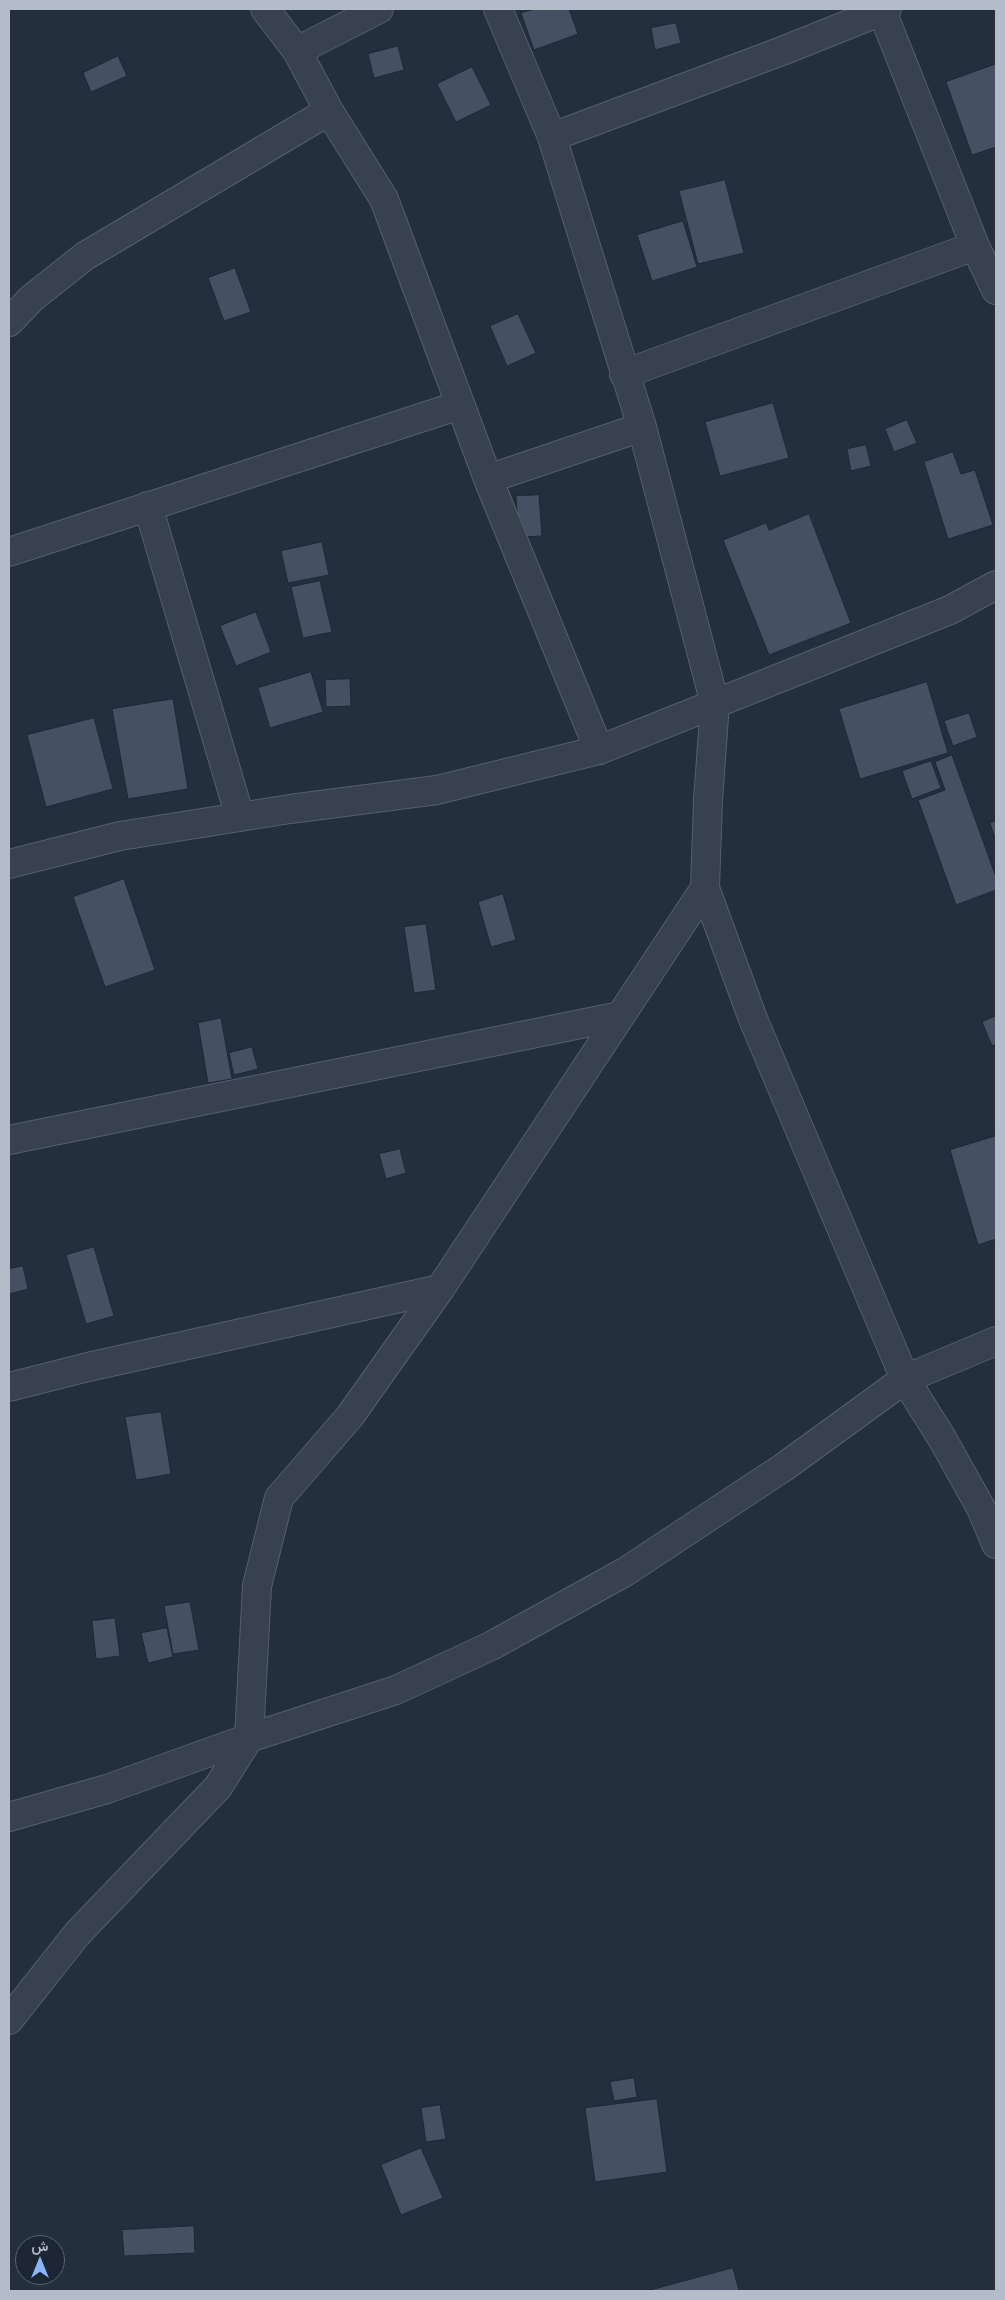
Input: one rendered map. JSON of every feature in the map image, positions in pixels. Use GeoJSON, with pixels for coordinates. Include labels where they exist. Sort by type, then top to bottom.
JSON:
{"type":"FeatureCollection","features":[{"type":"Feature","properties":{"kind":"street"},"geometry":{"type":"LineString","coordinates":[[264,9],[296,51],[329,111],[384,199],[488,479],[599,750]]}},
{"type":"Feature","properties":{"kind":"street"},"geometry":{"type":"LineString","coordinates":[[296,51],[379,9]]}},
{"type":"Feature","properties":{"kind":"street"},"geometry":{"type":"LineString","coordinates":[[498,9],[552,137],[642,427],[715,704],[708,800],[705,888],[752,1019],[904,1379],[943,1440],[981,1508],[996,1544]]}},
{"type":"Feature","properties":{"kind":"street"},"geometry":{"type":"LineString","coordinates":[[552,137],[782,51],[884,10],[975,246],[996,290]]}},
{"type":"Feature","properties":{"kind":"street"},"geometry":{"type":"LineString","coordinates":[[9,322],[32,298],[85,256],[329,111]]}},
{"type":"Feature","properties":{"kind":"street"},"geometry":{"type":"LineString","coordinates":[[624,374],[975,246]]}},
{"type":"Feature","properties":{"kind":"street"},"geometry":{"type":"LineString","coordinates":[[9,552],[460,405]]}},
{"type":"Feature","properties":{"kind":"street"},"geometry":{"type":"LineString","coordinates":[[488,479],[642,427]]}},
{"type":"Feature","properties":{"kind":"street"},"geometry":{"type":"LineString","coordinates":[[148,506],[240,817]]}},
{"type":"Feature","properties":{"kind":"street"},"geometry":{"type":"LineString","coordinates":[[9,864],[120,836],[240,817],[437,790],[599,750],[950,610],[996,585]]}},
{"type":"Feature","properties":{"kind":"street"},"geometry":{"type":"LineString","coordinates":[[9,2020],[77,1934],[218,1787],[249,1738],[257,1586],[279,1498],[350,1416],[440,1289],[705,888]]}},
{"type":"Feature","properties":{"kind":"street"},"geometry":{"type":"LineString","coordinates":[[9,1140],[620,1016]]}},
{"type":"Feature","properties":{"kind":"street"},"geometry":{"type":"LineString","coordinates":[[9,1387],[98,1365],[440,1289]]}},
{"type":"Feature","properties":{"kind":"street"},"geometry":{"type":"LineString","coordinates":[[9,1817],[107,1789],[249,1738],[396,1690],[491,1646],[625,1572],[784,1467],[904,1379],[996,1342]]}},
{"type":"Feature","properties":{"kind":"building"},"geometry":{"type":"Polygon","coordinates":[[[535,9],[569,9],[578,34],[534,50],[521,13],[535,9]]]}},
{"type":"Feature","properties":{"kind":"building"},"geometry":{"type":"Polygon","coordinates":[[[676,23],[681,43],[655,50],[651,28],[676,23]]]}},
{"type":"Feature","properties":{"kind":"building"},"geometry":{"type":"Polygon","coordinates":[[[398,46],[404,70],[374,78],[368,54],[398,46]]]}},
{"type":"Feature","properties":{"kind":"building"},"geometry":{"type":"Polygon","coordinates":[[[118,56],[127,76],[91,92],[83,73],[118,56]]]}},
{"type":"Feature","properties":{"kind":"building"},"geometry":{"type":"Polygon","coordinates":[[[996,64],[996,147],[972,155],[946,82],[996,64]]]}},
{"type":"Feature","properties":{"kind":"building"},"geometry":{"type":"Polygon","coordinates":[[[472,67],[491,105],[456,122],[437,84],[472,67]]]}},
{"type":"Feature","properties":{"kind":"building"},"geometry":{"type":"Polygon","coordinates":[[[725,180],[744,253],[698,264],[679,191],[725,180]]]}},
{"type":"Feature","properties":{"kind":"building"},"geometry":{"type":"Polygon","coordinates":[[[683,221],[697,267],[652,281],[637,235],[683,221]]]}},
{"type":"Feature","properties":{"kind":"building"},"geometry":{"type":"Polygon","coordinates":[[[235,268],[251,312],[224,321],[208,278],[235,268]]]}},
{"type":"Feature","properties":{"kind":"building"},"geometry":{"type":"Polygon","coordinates":[[[518,314],[536,353],[507,366],[490,326],[518,314]]]}},
{"type":"Feature","properties":{"kind":"building"},"geometry":{"type":"Polygon","coordinates":[[[773,403],[789,458],[720,476],[705,422],[773,403]]]}},
{"type":"Feature","properties":{"kind":"building"},"geometry":{"type":"Polygon","coordinates":[[[907,420],[917,443],[894,452],[885,429],[907,420]]]}},
{"type":"Feature","properties":{"kind":"building"},"geometry":{"type":"Polygon","coordinates":[[[866,445],[871,466],[851,471],[847,449],[866,445]]]}},
{"type":"Feature","properties":{"kind":"building"},"geometry":{"type":"Polygon","coordinates":[[[953,452],[961,474],[975,470],[993,525],[948,539],[924,462],[953,452]]]}},
{"type":"Feature","properties":{"kind":"building"},"geometry":{"type":"Polygon","coordinates":[[[539,495],[542,536],[519,537],[516,496],[539,495]]]}},
{"type":"Feature","properties":{"kind":"building"},"geometry":{"type":"Polygon","coordinates":[[[809,514],[851,623],[769,655],[723,540],[766,523],[769,530],[809,514]]]}},
{"type":"Feature","properties":{"kind":"building"},"geometry":{"type":"Polygon","coordinates":[[[322,542],[329,575],[288,583],[281,551],[322,542]]]}},
{"type":"Feature","properties":{"kind":"building"},"geometry":{"type":"Polygon","coordinates":[[[320,581],[332,632],[303,638],[291,587],[320,581]]]}},
{"type":"Feature","properties":{"kind":"building"},"geometry":{"type":"Polygon","coordinates":[[[256,612],[271,652],[236,666],[220,626],[256,612]]]}},
{"type":"Feature","properties":{"kind":"building"},"geometry":{"type":"Polygon","coordinates":[[[311,672],[323,712],[270,728],[258,688],[311,672]]]}},
{"type":"Feature","properties":{"kind":"building"},"geometry":{"type":"Polygon","coordinates":[[[350,679],[351,706],[326,707],[325,680],[350,679]]]}},
{"type":"Feature","properties":{"kind":"building"},"geometry":{"type":"Polygon","coordinates":[[[927,682],[948,753],[860,779],[839,709],[927,682]]]}},
{"type":"Feature","properties":{"kind":"building"},"geometry":{"type":"Polygon","coordinates":[[[173,699],[188,789],[128,799],[112,709],[173,699]]]}},
{"type":"Feature","properties":{"kind":"building"},"geometry":{"type":"Polygon","coordinates":[[[969,713],[977,737],[953,746],[944,721],[969,713]]]}},
{"type":"Feature","properties":{"kind":"building"},"geometry":{"type":"Polygon","coordinates":[[[94,718],[113,789],[46,807],[27,735],[94,718]]]}},
{"type":"Feature","properties":{"kind":"building"},"geometry":{"type":"Polygon","coordinates":[[[952,755],[996,877],[996,890],[956,905],[918,800],[945,790],[935,762],[952,755]]]}},
{"type":"Feature","properties":{"kind":"building"},"geometry":{"type":"Polygon","coordinates":[[[931,761],[941,788],[912,799],[902,771],[931,761]]]}},
{"type":"Feature","properties":{"kind":"building"},"geometry":{"type":"Polygon","coordinates":[[[996,821],[996,841],[990,823],[996,821]]]}},
{"type":"Feature","properties":{"kind":"building"},"geometry":{"type":"Polygon","coordinates":[[[124,879],[155,970],[105,987],[73,897],[124,879]]]}},
{"type":"Feature","properties":{"kind":"building"},"geometry":{"type":"Polygon","coordinates":[[[503,894],[516,940],[491,947],[478,902],[503,894]]]}},
{"type":"Feature","properties":{"kind":"building"},"geometry":{"type":"Polygon","coordinates":[[[426,924],[436,990],[414,993],[404,927],[426,924]]]}},
{"type":"Feature","properties":{"kind":"building"},"geometry":{"type":"Polygon","coordinates":[[[996,1016],[996,1044],[992,1046],[982,1022],[996,1016]]]}},
{"type":"Feature","properties":{"kind":"building"},"geometry":{"type":"Polygon","coordinates":[[[221,1018],[232,1079],[208,1083],[198,1023],[221,1018]]]}},
{"type":"Feature","properties":{"kind":"building"},"geometry":{"type":"Polygon","coordinates":[[[252,1047],[258,1069],[234,1075],[229,1053],[252,1047]]]}},
{"type":"Feature","properties":{"kind":"building"},"geometry":{"type":"Polygon","coordinates":[[[996,1136],[996,1239],[978,1245],[950,1150],[996,1136]]]}},
{"type":"Feature","properties":{"kind":"building"},"geometry":{"type":"Polygon","coordinates":[[[400,1149],[406,1173],[386,1179],[379,1154],[400,1149]]]}},
{"type":"Feature","properties":{"kind":"building"},"geometry":{"type":"Polygon","coordinates":[[[94,1247],[114,1316],[86,1324],[66,1255],[94,1247]]]}},
{"type":"Feature","properties":{"kind":"building"},"geometry":{"type":"Polygon","coordinates":[[[23,1266],[28,1289],[9,1294],[9,1269],[23,1266]]]}},
{"type":"Feature","properties":{"kind":"building"},"geometry":{"type":"Polygon","coordinates":[[[161,1412],[171,1474],[136,1480],[125,1417],[161,1412]]]}},
{"type":"Feature","properties":{"kind":"building"},"geometry":{"type":"Polygon","coordinates":[[[190,1602],[199,1650],[173,1654],[164,1606],[190,1602]]]}},
{"type":"Feature","properties":{"kind":"building"},"geometry":{"type":"Polygon","coordinates":[[[115,1618],[120,1656],[96,1659],[92,1621],[115,1618]]]}},
{"type":"Feature","properties":{"kind":"building"},"geometry":{"type":"Polygon","coordinates":[[[167,1628],[173,1657],[148,1663],[141,1633],[167,1628]]]}},
{"type":"Feature","properties":{"kind":"building"},"geometry":{"type":"Polygon","coordinates":[[[634,2078],[637,2097],[614,2101],[610,2082],[634,2078]]]}},
{"type":"Feature","properties":{"kind":"building"},"geometry":{"type":"Polygon","coordinates":[[[657,2099],[667,2172],[595,2182],[585,2108],[657,2099]]]}},
{"type":"Feature","properties":{"kind":"building"},"geometry":{"type":"Polygon","coordinates":[[[440,2105],[446,2139],[426,2142],[421,2108],[440,2105]]]}},
{"type":"Feature","properties":{"kind":"building"},"geometry":{"type":"Polygon","coordinates":[[[421,2148],[443,2198],[401,2215],[381,2165],[421,2148]]]}},
{"type":"Feature","properties":{"kind":"building"},"geometry":{"type":"Polygon","coordinates":[[[194,2226],[195,2253],[124,2256],[122,2230],[194,2226]]]}},
{"type":"Feature","properties":{"kind":"building"},"geometry":{"type":"Polygon","coordinates":[[[733,2268],[739,2291],[647,2291],[733,2268]]]}}]}
